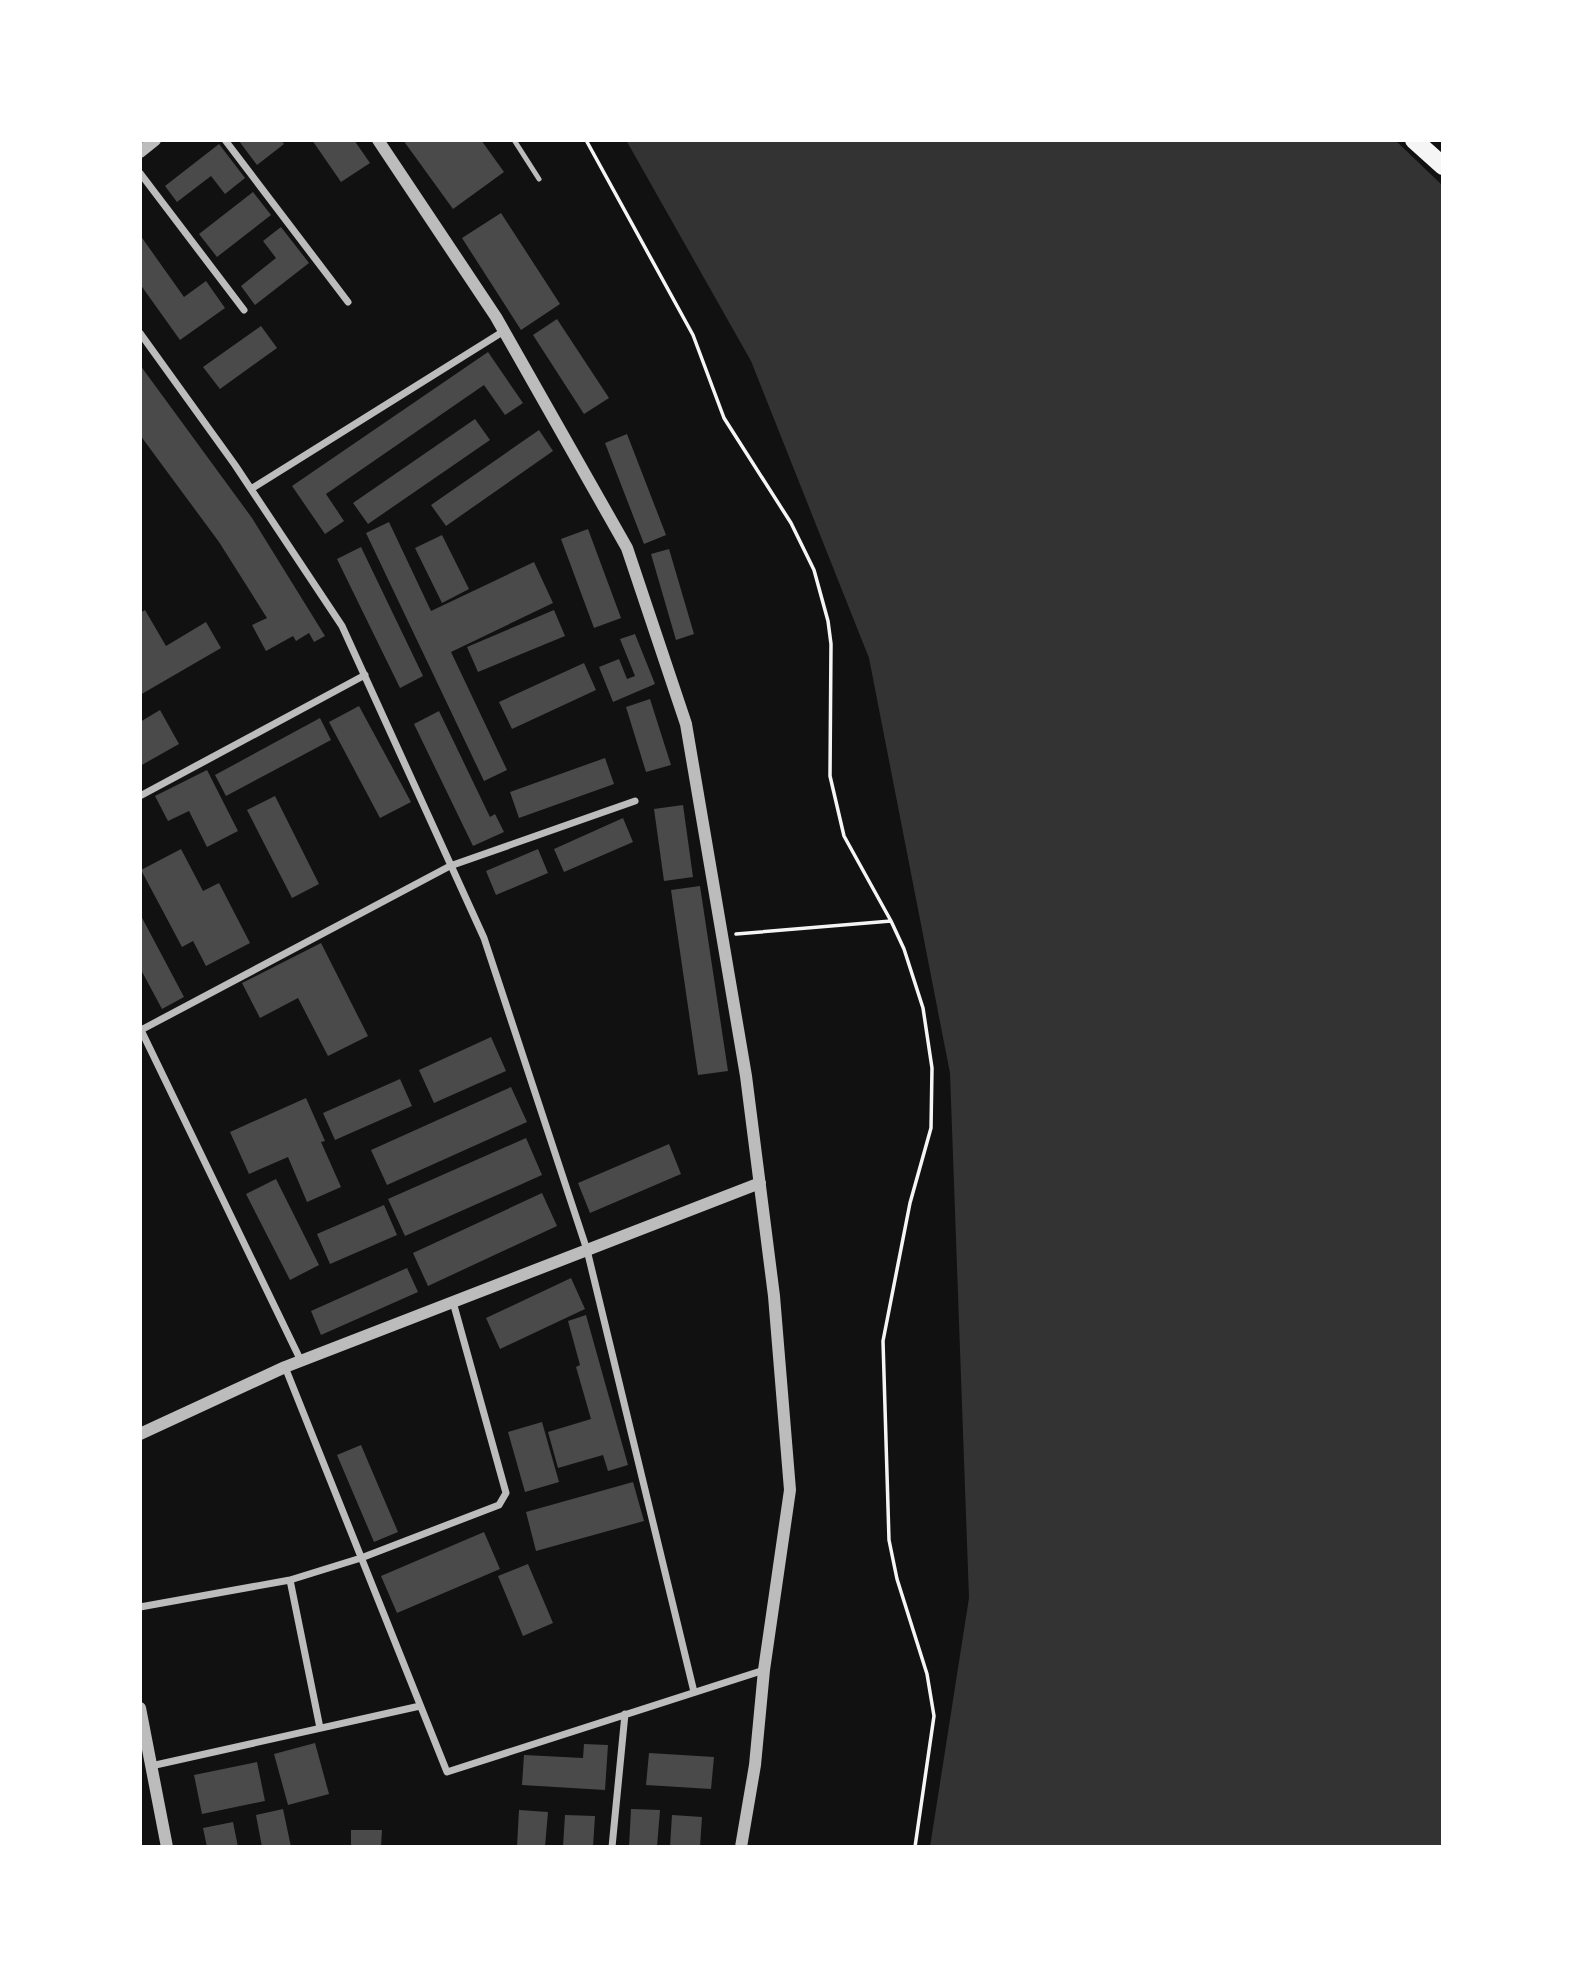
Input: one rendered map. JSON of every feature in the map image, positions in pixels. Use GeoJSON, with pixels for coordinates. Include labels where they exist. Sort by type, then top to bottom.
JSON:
{"type":"FeatureCollection","features":[{"type":"Feature","properties":{"kind":"highway"},"geometry":{"type":"LineString","coordinates":[[1414,140],[1443,166]]}},
{"type":"Feature","properties":{"kind":"street"},"geometry":{"type":"LineString","coordinates":[[225,140],[348,302]]}},
{"type":"Feature","properties":{"kind":"street"},"geometry":{"type":"LineString","coordinates":[[378,140],[504,331],[627,548],[686,724],[746,1076],[774,1296],[790,1490],[764,1670],[755,1765],[741,1847]]}},
{"type":"Feature","properties":{"kind":"street"},"geometry":{"type":"LineString","coordinates":[[140,173],[244,310]]}},
{"type":"Feature","properties":{"kind":"street"},"geometry":{"type":"LineString","coordinates":[[251,489],[504,331]]}},
{"type":"Feature","properties":{"kind":"street"},"geometry":{"type":"LineString","coordinates":[[140,333],[251,489],[342,626],[484,938],[587,1250],[694,1692]]}},
{"type":"Feature","properties":{"kind":"street"},"geometry":{"type":"LineString","coordinates":[[140,796],[365,675]]}},
{"type":"Feature","properties":{"kind":"street"},"geometry":{"type":"LineString","coordinates":[[301,1361],[141,1028],[450,866],[635,801]]}},
{"type":"Feature","properties":{"kind":"street"},"geometry":{"type":"LineString","coordinates":[[140,1434],[285,1367],[760,1183]]}},
{"type":"Feature","properties":{"kind":"street"},"geometry":{"type":"LineString","coordinates":[[140,1607],[289,1580],[361,1558],[499,1505],[506,1493],[453,1302]]}},
{"type":"Feature","properties":{"kind":"street"},"geometry":{"type":"LineString","coordinates":[[285,1367],[447,1772],[764,1670]]}},
{"type":"Feature","properties":{"kind":"street"},"geometry":{"type":"LineString","coordinates":[[289,1580],[320,1728]]}},
{"type":"Feature","properties":{"kind":"street"},"geometry":{"type":"LineString","coordinates":[[151,1766],[420,1706]]}},
{"type":"Feature","properties":{"kind":"street"},"geometry":{"type":"LineString","coordinates":[[140,1708],[143,1738],[167,1847]]}},
{"type":"Feature","properties":{"kind":"street"},"geometry":{"type":"LineString","coordinates":[[612,1847],[625,1714]]}},
{"type":"Feature","properties":{"kind":"lane"},"geometry":{"type":"LineString","coordinates":[[514,140],[539,179]]}},
{"type":"Feature","properties":{"kind":"path"},"geometry":{"type":"LineString","coordinates":[[586,140],[693,335],[724,418],[792,523],[814,570],[825,608],[831,644],[830,776],[844,836],[891,921],[918,988],[928,1037],[932,1068],[931,1128],[910,1203],[883,1341],[889,1540],[897,1579],[927,1674],[934,1716],[915,1847]]}},
{"type":"Feature","properties":{"kind":"path"},"geometry":{"type":"LineString","coordinates":[[722,935],[891,921]]}},
{"type":"Feature","properties":{"kind":"shaded area"},"geometry":{"type":"Polygon","coordinates":[[[626,140],[1395,140],[1443,186],[1443,1847],[930,1847],[969,1598],[950,1073],[869,658],[751,361],[626,140]]]}},
{"type":"Feature","properties":{"kind":"building"},"geometry":{"type":"Polygon","coordinates":[[[281,140],[284,144],[257,165],[239,141],[281,140]]]}},
{"type":"Feature","properties":{"kind":"building"},"geometry":{"type":"Polygon","coordinates":[[[312,140],[354,140],[370,163],[341,182],[312,140]]]}},
{"type":"Feature","properties":{"kind":"building"},"geometry":{"type":"Polygon","coordinates":[[[403,140],[481,140],[504,172],[453,209],[403,140]]]}},
{"type":"Feature","properties":{"kind":"building"},"geometry":{"type":"Polygon","coordinates":[[[219,144],[245,178],[225,194],[211,176],[177,202],[165,186],[219,144]]]}},
{"type":"Feature","properties":{"kind":"building"},"geometry":{"type":"Polygon","coordinates":[[[253,192],[271,215],[217,257],[199,234],[253,192]]]}},
{"type":"Feature","properties":{"kind":"building"},"geometry":{"type":"Polygon","coordinates":[[[501,213],[560,304],[521,330],[462,238],[501,213]]]}},
{"type":"Feature","properties":{"kind":"building"},"geometry":{"type":"Polygon","coordinates":[[[281,227],[309,263],[255,305],[241,286],[276,258],[263,241],[281,227]]]}},
{"type":"Feature","properties":{"kind":"building"},"geometry":{"type":"Polygon","coordinates":[[[140,235],[184,297],[206,281],[225,308],[180,340],[140,284],[140,235]]]}},
{"type":"Feature","properties":{"kind":"building"},"geometry":{"type":"Polygon","coordinates":[[[557,319],[609,398],[584,414],[533,335],[557,319]]]}},
{"type":"Feature","properties":{"kind":"building"},"geometry":{"type":"Polygon","coordinates":[[[261,326],[277,348],[220,389],[203,367],[261,326]]]}},
{"type":"Feature","properties":{"kind":"building"},"geometry":{"type":"Polygon","coordinates":[[[488,352],[523,403],[505,415],[484,385],[326,494],[344,521],[325,534],[292,486],[488,352]]]}},
{"type":"Feature","properties":{"kind":"building"},"geometry":{"type":"Polygon","coordinates":[[[140,365],[252,518],[325,636],[314,642],[309,633],[296,641],[293,636],[266,651],[252,625],[267,618],[219,542],[140,435],[140,365]]]}},
{"type":"Feature","properties":{"kind":"building"},"geometry":{"type":"Polygon","coordinates":[[[475,419],[490,440],[368,524],[353,503],[475,419]]]}},
{"type":"Feature","properties":{"kind":"building"},"geometry":{"type":"Polygon","coordinates":[[[539,430],[553,451],[446,526],[431,505],[539,430]]]}},
{"type":"Feature","properties":{"kind":"building"},"geometry":{"type":"Polygon","coordinates":[[[627,434],[666,535],[644,544],[605,443],[627,434]]]}},
{"type":"Feature","properties":{"kind":"building"},"geometry":{"type":"Polygon","coordinates":[[[389,522],[431,611],[534,562],[553,603],[451,652],[507,770],[484,781],[366,533],[389,522]]]}},
{"type":"Feature","properties":{"kind":"building"},"geometry":{"type":"Polygon","coordinates":[[[588,529],[621,618],[594,628],[561,539],[588,529]]]}},
{"type":"Feature","properties":{"kind":"building"},"geometry":{"type":"Polygon","coordinates":[[[442,535],[469,589],[442,603],[415,548],[442,535]]]}},
{"type":"Feature","properties":{"kind":"building"},"geometry":{"type":"Polygon","coordinates":[[[361,547],[423,676],[400,688],[337,559],[361,547]]]}},
{"type":"Feature","properties":{"kind":"building"},"geometry":{"type":"Polygon","coordinates":[[[669,549],[694,634],[676,640],[651,554],[669,549]]]}},
{"type":"Feature","properties":{"kind":"building"},"geometry":{"type":"Polygon","coordinates":[[[145,610],[166,646],[206,622],[221,648],[140,695],[140,613],[145,610]]]}},
{"type":"Feature","properties":{"kind":"building"},"geometry":{"type":"Polygon","coordinates":[[[554,610],[565,636],[478,672],[467,647],[554,610]]]}},
{"type":"Feature","properties":{"kind":"building"},"geometry":{"type":"Polygon","coordinates":[[[635,634],[655,684],[613,702],[599,667],[619,659],[627,679],[635,676],[620,639],[635,634]]]}},
{"type":"Feature","properties":{"kind":"building"},"geometry":{"type":"Polygon","coordinates":[[[584,663],[596,690],[512,729],[499,702],[584,663]]]}},
{"type":"Feature","properties":{"kind":"building"},"geometry":{"type":"Polygon","coordinates":[[[650,699],[671,765],[646,772],[626,707],[650,699]]]}},
{"type":"Feature","properties":{"kind":"building"},"geometry":{"type":"Polygon","coordinates":[[[359,706],[411,802],[380,818],[329,722],[359,706]]]}},
{"type":"Feature","properties":{"kind":"building"},"geometry":{"type":"Polygon","coordinates":[[[160,710],[179,744],[140,766],[140,722],[160,710]]]}},
{"type":"Feature","properties":{"kind":"building"},"geometry":{"type":"Polygon","coordinates":[[[439,711],[490,817],[495,814],[504,832],[473,846],[414,724],[439,711]]]}},
{"type":"Feature","properties":{"kind":"building"},"geometry":{"type":"Polygon","coordinates":[[[320,718],[331,740],[226,796],[215,775],[320,718]]]}},
{"type":"Feature","properties":{"kind":"building"},"geometry":{"type":"Polygon","coordinates":[[[605,758],[614,784],[519,818],[510,792],[605,758]]]}},
{"type":"Feature","properties":{"kind":"building"},"geometry":{"type":"Polygon","coordinates":[[[207,770],[238,831],[207,847],[189,811],[168,821],[155,796],[207,770]]]}},
{"type":"Feature","properties":{"kind":"building"},"geometry":{"type":"Polygon","coordinates":[[[275,796],[319,884],[292,898],[247,810],[275,796]]]}},
{"type":"Feature","properties":{"kind":"building"},"geometry":{"type":"Polygon","coordinates":[[[683,805],[693,877],[664,881],[654,809],[683,805]]]}},
{"type":"Feature","properties":{"kind":"building"},"geometry":{"type":"Polygon","coordinates":[[[623,818],[633,842],[564,872],[554,849],[623,818]]]}},
{"type":"Feature","properties":{"kind":"building"},"geometry":{"type":"Polygon","coordinates":[[[181,849],[203,891],[219,883],[250,943],[206,966],[193,941],[182,947],[141,870],[181,849]]]}},
{"type":"Feature","properties":{"kind":"building"},"geometry":{"type":"Polygon","coordinates":[[[538,849],[548,873],[496,895],[486,871],[538,849]]]}},
{"type":"Feature","properties":{"kind":"building"},"geometry":{"type":"Polygon","coordinates":[[[700,886],[728,1071],[698,1075],[671,890],[700,886]]]}},
{"type":"Feature","properties":{"kind":"building"},"geometry":{"type":"Polygon","coordinates":[[[140,914],[184,997],[162,1009],[140,968],[140,914]]]}},
{"type":"Feature","properties":{"kind":"building"},"geometry":{"type":"Polygon","coordinates":[[[321,943],[368,1036],[328,1056],[298,998],[260,1018],[242,983],[321,943]]]}},
{"type":"Feature","properties":{"kind":"building"},"geometry":{"type":"Polygon","coordinates":[[[491,1037],[506,1071],[434,1103],[419,1070],[491,1037]]]}},
{"type":"Feature","properties":{"kind":"building"},"geometry":{"type":"Polygon","coordinates":[[[400,1079],[412,1106],[335,1140],[323,1113],[400,1079]]]}},
{"type":"Feature","properties":{"kind":"building"},"geometry":{"type":"Polygon","coordinates":[[[511,1087],[527,1122],[387,1185],[371,1150],[511,1087]]]}},
{"type":"Feature","properties":{"kind":"building"},"geometry":{"type":"Polygon","coordinates":[[[306,1098],[325,1141],[321,1142],[341,1187],[307,1202],[288,1157],[249,1174],[230,1132],[306,1098]]]}},
{"type":"Feature","properties":{"kind":"building"},"geometry":{"type":"Polygon","coordinates":[[[526,1138],[542,1175],[405,1236],[388,1199],[526,1138]]]}},
{"type":"Feature","properties":{"kind":"building"},"geometry":{"type":"Polygon","coordinates":[[[669,1144],[681,1174],[590,1213],[578,1183],[669,1144]]]}},
{"type":"Feature","properties":{"kind":"building"},"geometry":{"type":"Polygon","coordinates":[[[276,1179],[319,1265],[290,1280],[246,1194],[276,1179]]]}},
{"type":"Feature","properties":{"kind":"building"},"geometry":{"type":"Polygon","coordinates":[[[542,1193],[557,1226],[428,1286],[413,1253],[542,1193]]]}},
{"type":"Feature","properties":{"kind":"building"},"geometry":{"type":"Polygon","coordinates":[[[384,1205],[397,1235],[330,1264],[317,1234],[384,1205]]]}},
{"type":"Feature","properties":{"kind":"building"},"geometry":{"type":"Polygon","coordinates":[[[407,1268],[418,1292],[321,1335],[311,1311],[407,1268]]]}},
{"type":"Feature","properties":{"kind":"building"},"geometry":{"type":"Polygon","coordinates":[[[571,1278],[585,1309],[500,1349],[486,1318],[571,1278]]]}},
{"type":"Feature","properties":{"kind":"building"},"geometry":{"type":"Polygon","coordinates":[[[586,1315],[628,1465],[608,1471],[603,1455],[558,1468],[548,1432],[591,1419],[576,1367],[580,1365],[568,1321],[586,1315]]]}},
{"type":"Feature","properties":{"kind":"building"},"geometry":{"type":"Polygon","coordinates":[[[542,1422],[559,1482],[525,1492],[508,1432],[542,1422]]]}},
{"type":"Feature","properties":{"kind":"building"},"geometry":{"type":"Polygon","coordinates":[[[361,1445],[398,1532],[374,1542],[337,1455],[361,1445]]]}},
{"type":"Feature","properties":{"kind":"building"},"geometry":{"type":"Polygon","coordinates":[[[633,1482],[644,1521],[536,1551],[526,1512],[633,1482]]]}},
{"type":"Feature","properties":{"kind":"building"},"geometry":{"type":"Polygon","coordinates":[[[484,1532],[500,1569],[397,1613],[381,1576],[484,1532]]]}},
{"type":"Feature","properties":{"kind":"building"},"geometry":{"type":"Polygon","coordinates":[[[528,1564],[553,1623],[523,1636],[498,1576],[528,1564]]]}},
{"type":"Feature","properties":{"kind":"building"},"geometry":{"type":"Polygon","coordinates":[[[315,1743],[329,1794],[288,1805],[274,1754],[315,1743]]]}},
{"type":"Feature","properties":{"kind":"building"},"geometry":{"type":"Polygon","coordinates":[[[584,1744],[608,1745],[605,1790],[522,1785],[524,1755],[583,1758],[584,1744]]]}},
{"type":"Feature","properties":{"kind":"building"},"geometry":{"type":"Polygon","coordinates":[[[649,1753],[714,1757],[711,1789],[646,1785],[649,1753]]]}},
{"type":"Feature","properties":{"kind":"building"},"geometry":{"type":"Polygon","coordinates":[[[257,1762],[265,1801],[202,1814],[194,1775],[257,1762]]]}},
{"type":"Feature","properties":{"kind":"building"},"geometry":{"type":"Polygon","coordinates":[[[283,1809],[291,1847],[262,1847],[256,1815],[283,1809]]]}},
{"type":"Feature","properties":{"kind":"building"},"geometry":{"type":"Polygon","coordinates":[[[631,1809],[660,1810],[657,1847],[629,1847],[631,1809]]]}},
{"type":"Feature","properties":{"kind":"building"},"geometry":{"type":"Polygon","coordinates":[[[519,1810],[548,1812],[545,1847],[517,1847],[519,1810]]]}},
{"type":"Feature","properties":{"kind":"building"},"geometry":{"type":"Polygon","coordinates":[[[565,1815],[595,1816],[593,1847],[563,1847],[565,1815]]]}},
{"type":"Feature","properties":{"kind":"building"},"geometry":{"type":"Polygon","coordinates":[[[672,1815],[702,1817],[700,1847],[670,1847],[672,1815]]]}},
{"type":"Feature","properties":{"kind":"building"},"geometry":{"type":"Polygon","coordinates":[[[233,1822],[238,1847],[207,1847],[203,1828],[233,1822]]]}},
{"type":"Feature","properties":{"kind":"building"},"geometry":{"type":"Polygon","coordinates":[[[351,1830],[382,1830],[381,1847],[351,1847],[351,1830]]]}}]}
